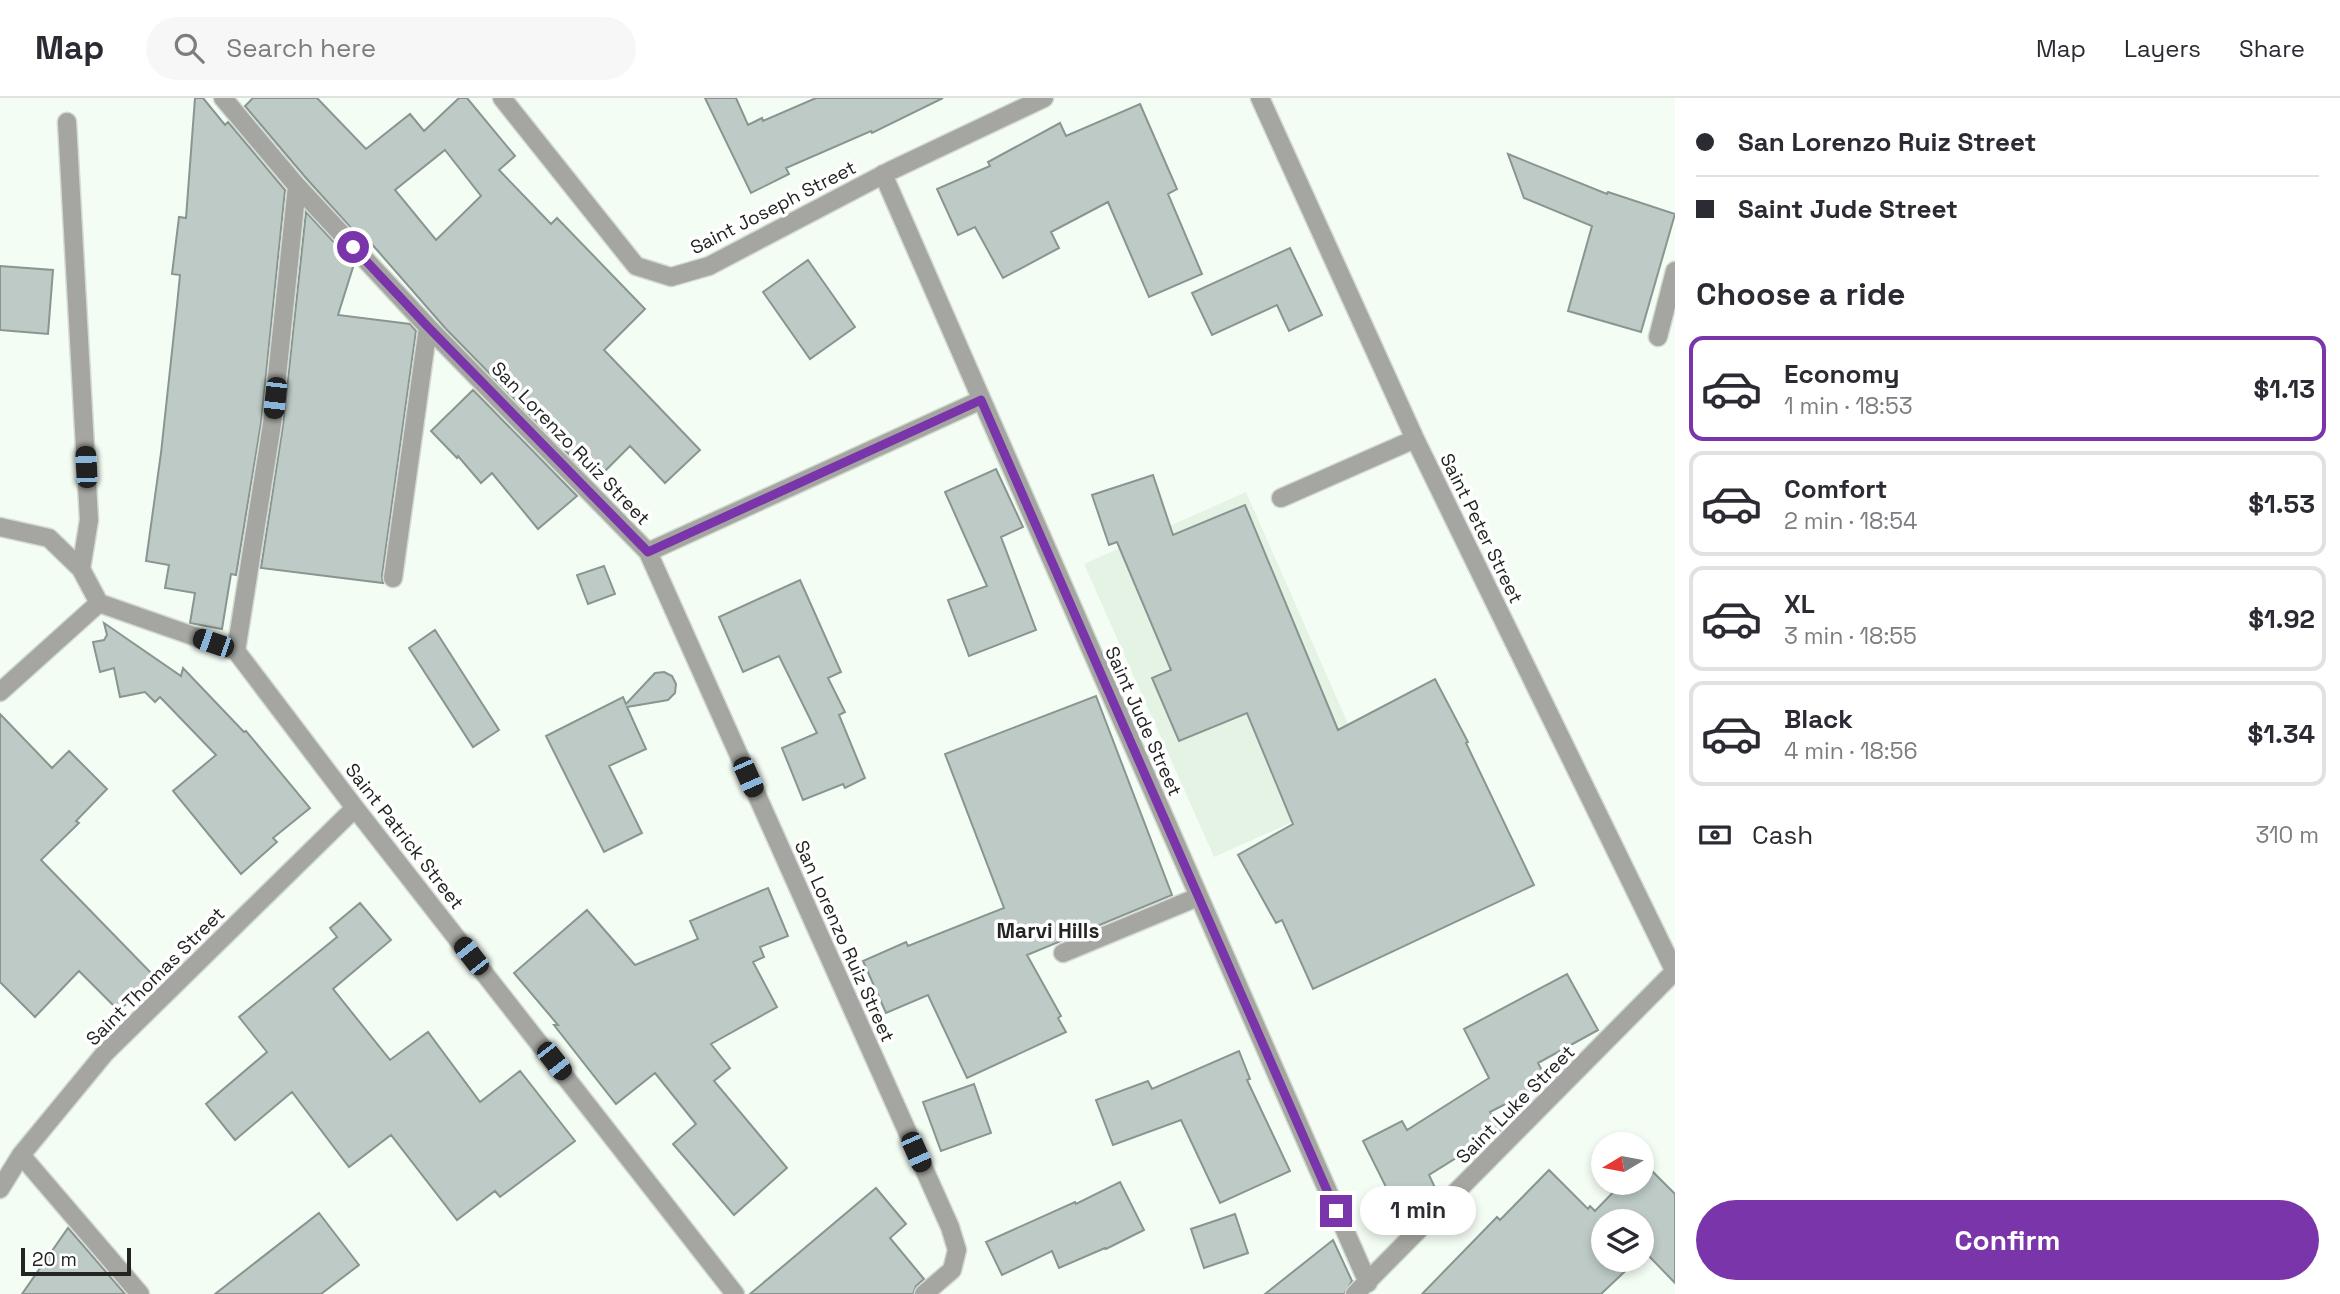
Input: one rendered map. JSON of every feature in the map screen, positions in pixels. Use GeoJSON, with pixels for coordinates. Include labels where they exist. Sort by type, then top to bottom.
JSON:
{"type":"FeatureCollection","features":[{"type":"Feature","properties":{"kind":"street","name":"San Lorenzo Ruiz Street"},"geometry":{"type":"LineString","coordinates":[[223,98],[297,186],[428,327],[648,552],[950,1227],[957,1250],[952,1270],[924,1294]]}},
{"type":"Feature","properties":{"kind":"street","name":"Saint Joseph Street"},"geometry":{"type":"LineString","coordinates":[[502,98],[636,265],[671,278],[709,266],[883,174],[1044,98]]}},
{"type":"Feature","properties":{"kind":"street","name":"Saint Peter Street"},"geometry":{"type":"LineString","coordinates":[[1260,98],[1415,439],[1675,972]]}},
{"type":"Feature","properties":{"kind":"street"},"geometry":{"type":"LineString","coordinates":[[67,122],[89,520],[81,569]]}},
{"type":"Feature","properties":{"kind":"street","name":"Saint Jude Street"},"geometry":{"type":"LineString","coordinates":[[883,174],[1198,897],[1362,1289]]}},
{"type":"Feature","properties":{"kind":"street"},"geometry":{"type":"LineString","coordinates":[[0,527],[49,538],[81,569],[99,603],[236,650],[272,424],[297,186]]}},
{"type":"Feature","properties":{"kind":"street"},"geometry":{"type":"LineString","coordinates":[[1658,337],[1675,271]]}},
{"type":"Feature","properties":{"kind":"street"},"geometry":{"type":"LineString","coordinates":[[393,578],[428,327]]}},
{"type":"Feature","properties":{"kind":"street"},"geometry":{"type":"LineString","coordinates":[[648,552],[981,400]]}},
{"type":"Feature","properties":{"kind":"street"},"geometry":{"type":"LineString","coordinates":[[1281,498],[1415,439]]}},
{"type":"Feature","properties":{"kind":"street"},"geometry":{"type":"LineString","coordinates":[[0,692],[99,603]]}},
{"type":"Feature","properties":{"kind":"street","name":"Saint Patrick Street"},"geometry":{"type":"LineString","coordinates":[[236,650],[355,808],[735,1294]]}},
{"type":"Feature","properties":{"kind":"street","name":"Saint Thomas Street"},"geometry":{"type":"LineString","coordinates":[[0,1189],[21,1155],[105,1053],[355,808]]}},
{"type":"Feature","properties":{"kind":"street"},"geometry":{"type":"LineString","coordinates":[[1063,953],[1198,897]]}},
{"type":"Feature","properties":{"kind":"street","name":"Saint Luke Street"},"geometry":{"type":"LineString","coordinates":[[1362,1289],[1675,972]]}},
{"type":"Feature","properties":{"kind":"street"},"geometry":{"type":"LineString","coordinates":[[21,1155],[140,1294]]}},
{"type":"Feature","properties":{"kind":"shaded area"},"geometry":{"type":"Polygon","coordinates":[[[1246,492],[1375,785],[1214,857],[1084,564],[1246,492]]]}},
{"type":"Feature","properties":{"kind":"building"},"geometry":{"type":"Polygon","coordinates":[[[195,98],[203,98],[225,125],[228,122],[285,190],[261,423],[236,575],[231,574],[222,629],[190,623],[195,593],[165,588],[169,565],[146,561],[161,453],[180,275],[172,274],[179,217],[186,218],[195,98]]]}},
{"type":"Feature","properties":{"kind":"building"},"geometry":{"type":"Polygon","coordinates":[[[253,98],[317,98],[366,149],[410,114],[424,131],[459,98],[467,98],[515,156],[499,170],[551,224],[557,218],[645,309],[604,350],[700,450],[665,483],[630,446],[595,481],[446,329],[363,234],[361,239],[245,106],[253,98]],[[445,150],[395,190],[436,240],[481,196],[445,150]]]}},
{"type":"Feature","properties":{"kind":"building"},"geometry":{"type":"Polygon","coordinates":[[[705,98],[736,98],[748,125],[816,98],[943,98],[872,133],[871,131],[786,168],[789,174],[751,193],[705,98]]]}},
{"type":"Feature","properties":{"kind":"building"},"geometry":{"type":"Polygon","coordinates":[[[1140,104],[1177,189],[1168,194],[1202,274],[1149,297],[1108,202],[1051,232],[1059,248],[1003,278],[975,227],[958,235],[937,189],[990,166],[988,162],[1060,123],[1066,136],[1140,104]]]}},
{"type":"Feature","properties":{"kind":"building"},"geometry":{"type":"Polygon","coordinates":[[[1508,154],[1607,194],[1608,192],[1675,214],[1641,332],[1568,311],[1592,226],[1524,198],[1508,154]]]}},
{"type":"Feature","properties":{"kind":"building"},"geometry":{"type":"Polygon","coordinates":[[[306,212],[354,264],[338,315],[410,324],[416,331],[383,583],[261,568],[283,425],[306,212]]]}},
{"type":"Feature","properties":{"kind":"building"},"geometry":{"type":"Polygon","coordinates":[[[1290,248],[1322,315],[1289,331],[1277,305],[1212,335],[1192,293],[1290,248]]]}},
{"type":"Feature","properties":{"kind":"building"},"geometry":{"type":"Polygon","coordinates":[[[808,260],[855,327],[810,359],[763,292],[808,260]]]}},
{"type":"Feature","properties":{"kind":"building"},"geometry":{"type":"Polygon","coordinates":[[[0,266],[53,270],[48,334],[0,330],[0,266]]]}},
{"type":"Feature","properties":{"kind":"building"},"geometry":{"type":"Polygon","coordinates":[[[473,390],[577,496],[538,529],[492,473],[481,483],[458,456],[457,458],[431,431],[473,390]]]}},
{"type":"Feature","properties":{"kind":"building"},"geometry":{"type":"Polygon","coordinates":[[[996,469],[1023,527],[1001,537],[1036,630],[969,656],[948,600],[987,586],[945,492],[996,469]]]}},
{"type":"Feature","properties":{"kind":"building"},"geometry":{"type":"Polygon","coordinates":[[[1153,475],[1173,535],[1245,505],[1338,730],[1435,679],[1468,742],[1466,743],[1534,885],[1313,989],[1282,920],[1276,923],[1238,855],[1293,824],[1247,713],[1179,741],[1152,678],[1171,670],[1117,542],[1109,545],[1092,495],[1153,475]]]}},
{"type":"Feature","properties":{"kind":"building"},"geometry":{"type":"Polygon","coordinates":[[[604,566],[615,594],[588,604],[577,575],[604,566]]]}},
{"type":"Feature","properties":{"kind":"building"},"geometry":{"type":"Polygon","coordinates":[[[800,580],[841,672],[828,678],[845,712],[839,715],[865,778],[845,788],[843,784],[803,800],[782,748],[817,733],[779,656],[743,672],[719,617],[800,580]]]}},
{"type":"Feature","properties":{"kind":"building"},"geometry":{"type":"Polygon","coordinates":[[[104,623],[181,676],[183,668],[244,732],[246,731],[310,808],[273,838],[277,842],[241,874],[173,791],[216,755],[160,697],[155,702],[145,692],[120,697],[114,668],[100,672],[93,642],[104,640],[107,635],[104,623]]]}},
{"type":"Feature","properties":{"kind":"building"},"geometry":{"type":"Polygon","coordinates":[[[435,630],[499,730],[473,747],[409,648],[435,630]]]}},
{"type":"Feature","properties":{"kind":"building"},"geometry":{"type":"Polygon","coordinates":[[[664,672],[672,676],[676,684],[675,693],[668,700],[627,707],[646,749],[609,766],[642,833],[604,852],[546,736],[623,697],[626,704],[655,673],[664,672]]]}},
{"type":"Feature","properties":{"kind":"building"},"geometry":{"type":"Polygon","coordinates":[[[1096,696],[1172,895],[1027,955],[1061,1016],[1058,1018],[1066,1032],[967,1078],[928,995],[886,1013],[863,961],[906,942],[908,946],[1004,908],[945,754],[1096,696]]]}},
{"type":"Feature","properties":{"kind":"building"},"geometry":{"type":"Polygon","coordinates":[[[0,714],[52,768],[69,751],[107,789],[76,821],[79,823],[41,860],[154,976],[119,1011],[79,971],[35,1017],[0,982],[0,714]]]}},
{"type":"Feature","properties":{"kind":"building"},"geometry":{"type":"Polygon","coordinates":[[[768,888],[788,936],[760,947],[764,957],[753,962],[777,1007],[711,1044],[730,1068],[714,1081],[787,1168],[734,1215],[673,1144],[696,1124],[655,1073],[616,1104],[554,1025],[558,1025],[514,973],[587,910],[635,965],[698,939],[690,921],[768,888]]]}},
{"type":"Feature","properties":{"kind":"building"},"geometry":{"type":"Polygon","coordinates":[[[360,903],[391,940],[333,989],[390,1060],[428,1032],[480,1102],[520,1071],[575,1141],[500,1197],[495,1191],[457,1220],[391,1135],[349,1167],[292,1092],[235,1140],[206,1104],[267,1052],[239,1017],[337,937],[330,928],[360,903]]]}},
{"type":"Feature","properties":{"kind":"building"},"geometry":{"type":"Polygon","coordinates":[[[1567,974],[1598,1030],[1538,1063],[1548,1082],[1490,1112],[1501,1130],[1429,1175],[1438,1194],[1404,1212],[1400,1203],[1395,1205],[1363,1141],[1402,1121],[1407,1130],[1489,1078],[1464,1029],[1567,974]]]}},
{"type":"Feature","properties":{"kind":"building"},"geometry":{"type":"Polygon","coordinates":[[[1239,1051],[1250,1079],[1247,1080],[1290,1171],[1220,1203],[1181,1120],[1113,1145],[1096,1100],[1148,1081],[1152,1089],[1239,1051]]]}},
{"type":"Feature","properties":{"kind":"building"},"geometry":{"type":"Polygon","coordinates":[[[974,1084],[991,1133],[941,1151],[923,1102],[974,1084]]]}},
{"type":"Feature","properties":{"kind":"building"},"geometry":{"type":"Polygon","coordinates":[[[1549,1170],[1588,1209],[1590,1206],[1593,1209],[1591,1272],[1624,1272],[1601,1294],[1422,1294],[1497,1217],[1500,1220],[1549,1170]]]}},
{"type":"Feature","properties":{"kind":"building"},"geometry":{"type":"Polygon","coordinates":[[[1654,1173],[1675,1194],[1675,1283],[1654,1261],[1654,1209],[1597,1209],[1610,1195],[1654,1195],[1654,1173]]]}},
{"type":"Feature","properties":{"kind":"building"},"geometry":{"type":"Polygon","coordinates":[[[1120,1182],[1144,1230],[1059,1268],[1052,1251],[1002,1275],[986,1242],[1120,1182]]]}},
{"type":"Feature","properties":{"kind":"building"},"geometry":{"type":"Polygon","coordinates":[[[876,1188],[906,1224],[890,1238],[924,1279],[916,1286],[913,1294],[750,1294],[876,1188]]]}},
{"type":"Feature","properties":{"kind":"building"},"geometry":{"type":"Polygon","coordinates":[[[319,1213],[359,1265],[321,1294],[215,1294],[319,1213]]]}},
{"type":"Feature","properties":{"kind":"building"},"geometry":{"type":"Polygon","coordinates":[[[1235,1214],[1248,1253],[1204,1268],[1191,1229],[1235,1214]]]}},
{"type":"Feature","properties":{"kind":"building"},"geometry":{"type":"Polygon","coordinates":[[[68,1228],[125,1294],[22,1294],[68,1228]]]}},
{"type":"Feature","properties":{"kind":"building"},"geometry":{"type":"Polygon","coordinates":[[[1333,1240],[1352,1281],[1344,1294],[1265,1294],[1333,1240]]]}},
{"type":"Feature","properties":{"kind":"district","name":"Marvi Hills"},"geometry":{"type":"Point","coordinates":[1048,931]}},
{"type":"Feature","properties":{"kind":"route"},"geometry":{"type":"LineString","coordinates":[[353,247],[648,552],[981,400],[1336,1211]]}}]}
